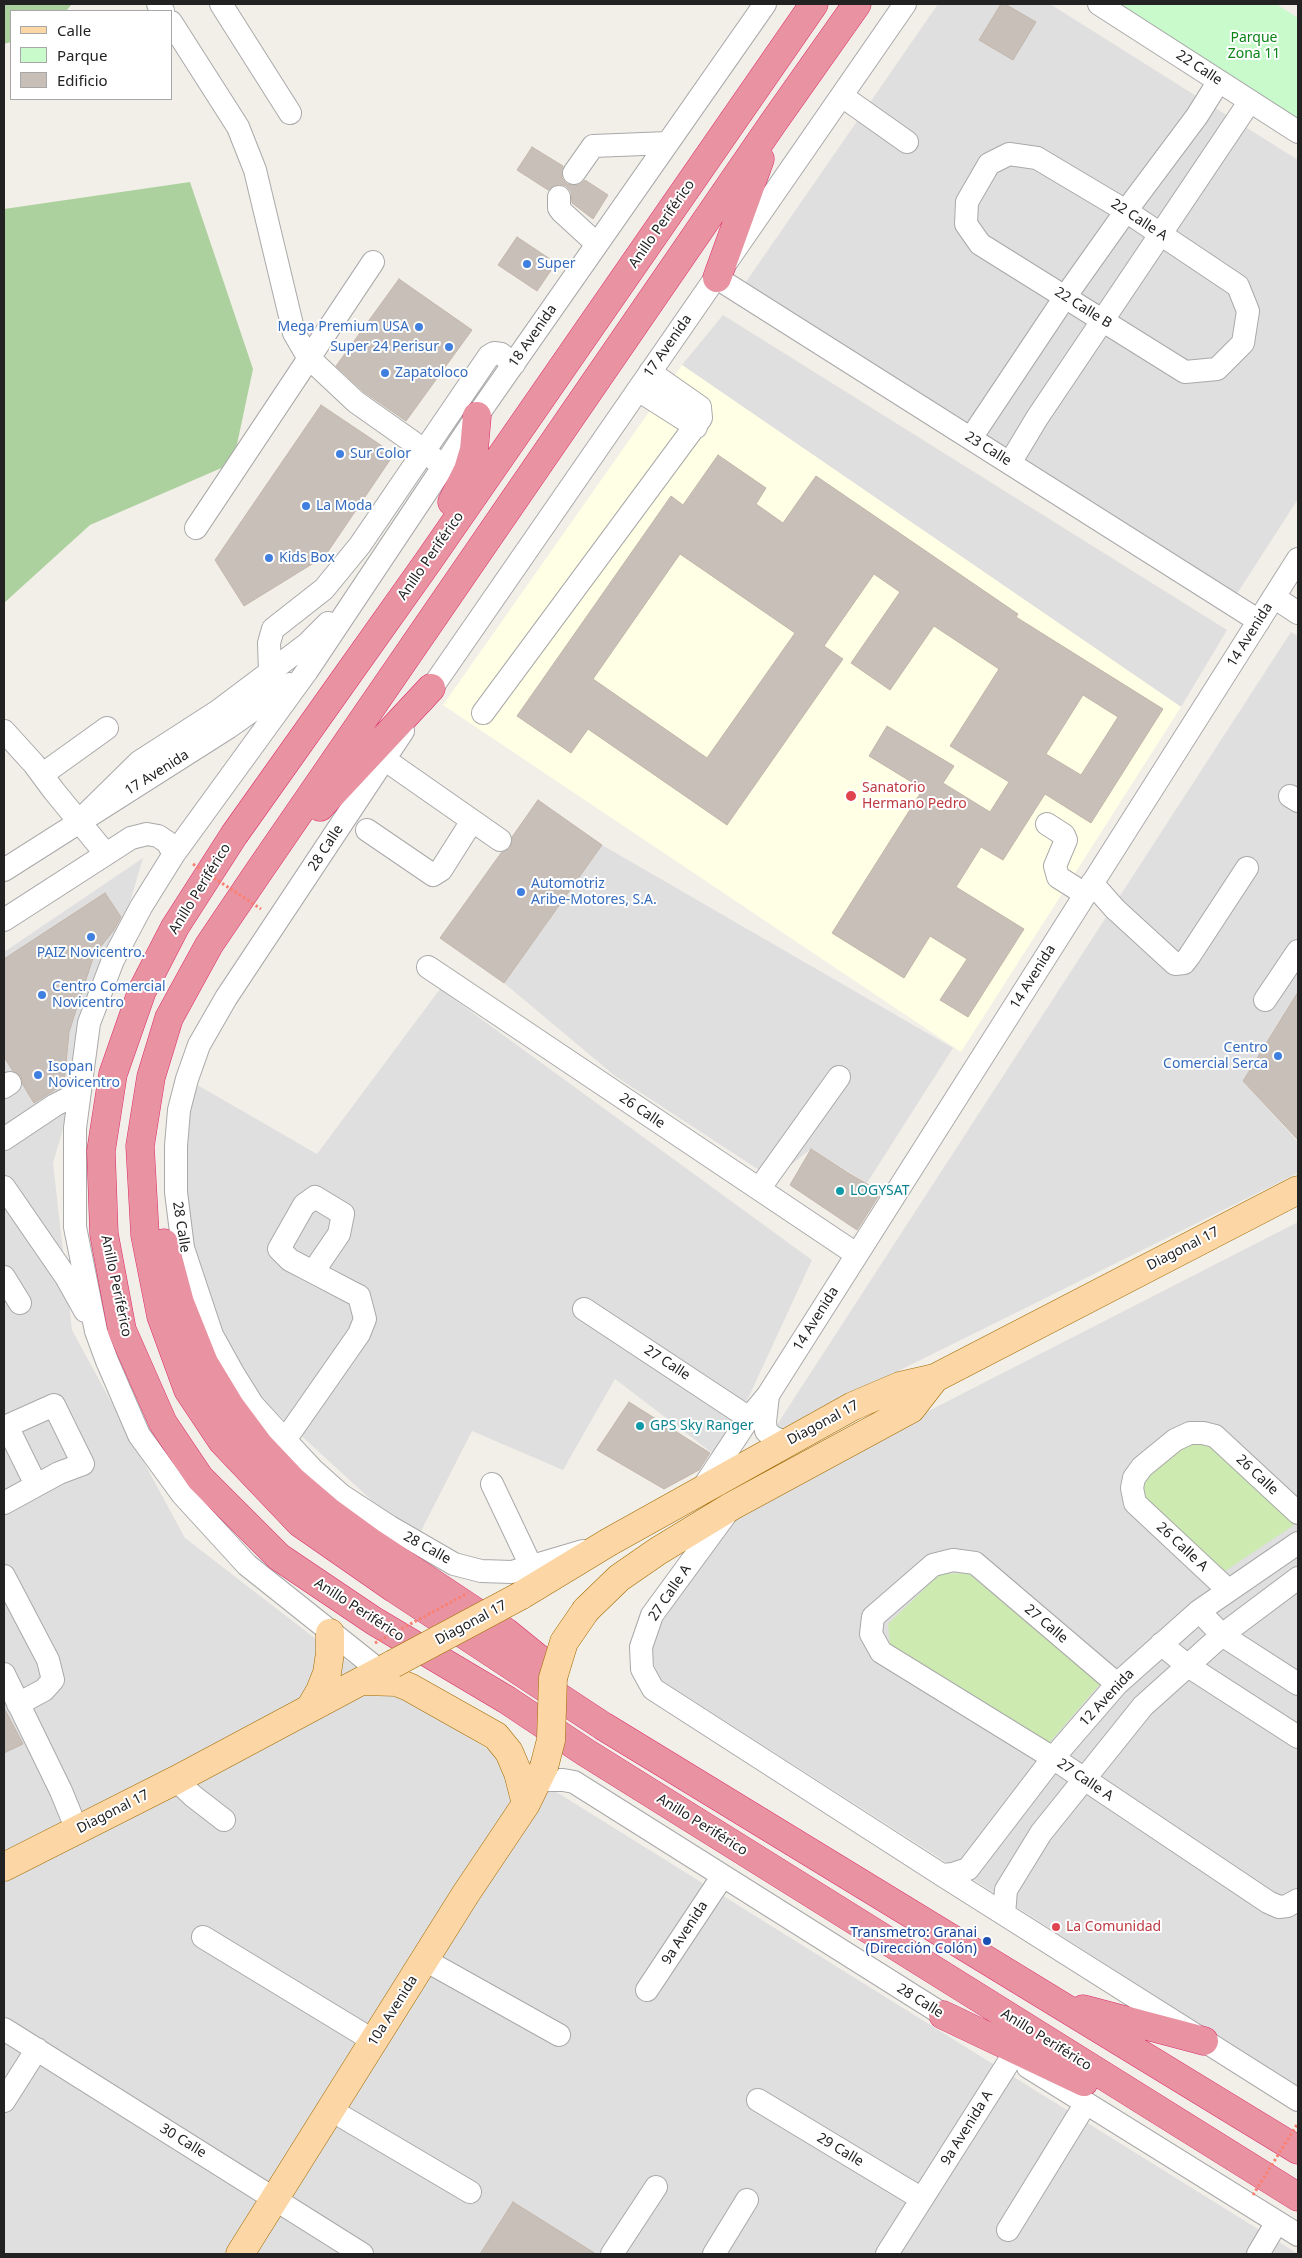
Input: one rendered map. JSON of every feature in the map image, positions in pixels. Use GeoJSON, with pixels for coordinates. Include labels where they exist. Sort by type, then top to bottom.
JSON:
{"type":"FeatureCollection","features":[{"type":"Feature","properties":{"kind":"highway","name":"Anillo Periférico"},"geometry":{"type":"LineString","coordinates":[[814,4],[427,563],[234,835],[176,927],[142,991],[113,1074],[101,1151],[104,1234],[122,1330],[164,1423],[200,1478],[279,1557],[374,1622],[507,1700],[586,1752],[1298,2197]]}},
{"type":"Feature","properties":{"kind":"highway"},"geometry":{"type":"LineString","coordinates":[[856,4],[258,874],[210,945],[170,1018],[151,1077],[140,1146],[146,1235],[161,1316],[188,1390],[222,1441],[300,1523],[404,1595],[603,1726],[1298,2150]]}},
{"type":"Feature","properties":{"kind":"highway"},"geometry":{"type":"LineString","coordinates":[[717,278],[773,123]]}},
{"type":"Feature","properties":{"kind":"highway"},"geometry":{"type":"LineString","coordinates":[[427,563],[438,525],[468,470],[474,450],[478,416]]}},
{"type":"Feature","properties":{"kind":"highway"},"geometry":{"type":"LineString","coordinates":[[258,874],[431,688]]}},
{"type":"Feature","properties":{"kind":"highway"},"geometry":{"type":"LineString","coordinates":[[140,1146],[180,1303],[204,1363],[230,1406],[259,1445],[294,1482],[328,1511],[372,1543],[506,1632],[538,1658],[553,1678]]}},
{"type":"Feature","properties":{"kind":"highway"},"geometry":{"type":"LineString","coordinates":[[1054,2001],[1204,2041]]}},
{"type":"Feature","properties":{"kind":"highway"},"geometry":{"type":"LineString","coordinates":[[943,2015],[1197,2135]]}},
{"type":"Feature","properties":{"kind":"main road","name":"Diagonal 17"},"geometry":{"type":"LineString","coordinates":[[4,1867],[176,1780],[520,1596],[609,1542],[853,1406],[900,1386],[935,1378],[1298,1190]]}},
{"type":"Feature","properties":{"kind":"main road","name":"Diagonal 17"},"geometry":{"type":"LineString","coordinates":[[542,1774],[551,1740],[553,1678],[564,1642],[586,1610],[619,1578],[658,1551],[732,1506],[911,1409],[935,1378]]}},
{"type":"Feature","properties":{"kind":"main road"},"geometry":{"type":"LineString","coordinates":[[310,1708],[320,1691],[327,1673],[330,1634]]}},
{"type":"Feature","properties":{"kind":"main road"},"geometry":{"type":"LineString","coordinates":[[378,1672],[396,1682],[409,1686],[496,1736],[509,1752],[518,1773],[526,1804]]}},
{"type":"Feature","properties":{"kind":"main road","name":"10a Avenida"},"geometry":{"type":"LineString","coordinates":[[240,2254],[425,1960],[526,1804],[542,1774]]}},
{"type":"Feature","properties":{"kind":"street"},"geometry":{"type":"LineString","coordinates":[[221,4],[290,113]]}},
{"type":"Feature","properties":{"kind":"street","name":"18 Avenida"},"geometry":{"type":"LineString","coordinates":[[307,671],[478,416],[766,4]]}},
{"type":"Feature","properties":{"kind":"street","name":"17 Avenida"},"geometry":{"type":"LineString","coordinates":[[431,688],[717,278],[905,4]]}},
{"type":"Feature","properties":{"kind":"street","name":"22 Calle"},"geometry":{"type":"LineString","coordinates":[[1099,4],[1298,132]]}},
{"type":"Feature","properties":{"kind":"street"},"geometry":{"type":"LineString","coordinates":[[172,24],[238,127],[255,170],[294,333],[308,357],[356,402],[424,450],[444,467]]}},
{"type":"Feature","properties":{"kind":"street"},"geometry":{"type":"LineString","coordinates":[[971,438],[1065,297],[1126,210],[1197,116],[1219,81]]}},
{"type":"Feature","properties":{"kind":"street"},"geometry":{"type":"LineString","coordinates":[[842,96],[907,142]]}},
{"type":"Feature","properties":{"kind":"street"},"geometry":{"type":"LineString","coordinates":[[1010,463],[1037,418],[1250,101]]}},
{"type":"Feature","properties":{"kind":"street"},"geometry":{"type":"LineString","coordinates":[[574,173],[594,146],[668,144]]}},
{"type":"Feature","properties":{"kind":"street","name":"22 Calle A"},"geometry":{"type":"LineString","coordinates":[[980,244],[966,224],[967,202],[989,164],[1009,154],[1037,158],[1126,210],[1238,286],[1248,311],[1243,343],[1217,369],[1185,372]]}},
{"type":"Feature","properties":{"kind":"street"},"geometry":{"type":"LineString","coordinates":[[559,197],[562,212],[597,244]]}},
{"type":"Feature","properties":{"kind":"street","name":"22 Calle B"},"geometry":{"type":"LineString","coordinates":[[980,244],[1185,372]]}},
{"type":"Feature","properties":{"kind":"street"},"geometry":{"type":"LineString","coordinates":[[196,528],[373,262]]}},
{"type":"Feature","properties":{"kind":"street","name":"23 Calle"},"geometry":{"type":"LineString","coordinates":[[717,278],[1259,621]]}},
{"type":"Feature","properties":{"kind":"street"},"geometry":{"type":"LineString","coordinates":[[270,672],[270,643],[273,629],[324,589],[360,545],[489,356],[494,353],[501,354],[514,364]]}},
{"type":"Feature","properties":{"kind":"street"},"geometry":{"type":"LineString","coordinates":[[484,713],[646,491],[696,427],[644,381]]}},
{"type":"Feature","properties":{"kind":"street","name":"14 Avenida"},"geometry":{"type":"LineString","coordinates":[[702,1489],[750,1418],[768,1395],[1298,559]]}},
{"type":"Feature","properties":{"kind":"street"},"geometry":{"type":"LineString","coordinates":[[79,821],[140,762],[218,711],[307,644],[362,590]]}},
{"type":"Feature","properties":{"kind":"street"},"geometry":{"type":"LineString","coordinates":[[1274,597],[1298,613]]}},
{"type":"Feature","properties":{"kind":"street","name":"17 Avenida"},"geometry":{"type":"LineString","coordinates":[[4,870],[229,727],[307,671]]}},
{"type":"Feature","properties":{"kind":"street","name":"Anillo Periférico"},"geometry":{"type":"LineString","coordinates":[[307,671],[184,859],[141,907],[113,960],[90,1023],[79,1093],[75,1128],[75,1228],[96,1330],[107,1361],[140,1435],[182,1494],[247,1565],[378,1672]]}},
{"type":"Feature","properties":{"kind":"street","name":"28 Calle"},"geometry":{"type":"LineString","coordinates":[[431,688],[226,998],[199,1045],[187,1079],[180,1110],[176,1192],[184,1248],[196,1291],[212,1335],[233,1373],[254,1405],[285,1440],[342,1495],[390,1527],[454,1564],[481,1571],[512,1572],[609,1542]]}},
{"type":"Feature","properties":{"kind":"street"},"geometry":{"type":"LineString","coordinates":[[43,774],[107,728]]}},
{"type":"Feature","properties":{"kind":"street"},"geometry":{"type":"LineString","coordinates":[[4,730],[43,774],[106,853]]}},
{"type":"Feature","properties":{"kind":"street"},"geometry":{"type":"LineString","coordinates":[[384,759],[500,840]]}},
{"type":"Feature","properties":{"kind":"street"},"geometry":{"type":"LineString","coordinates":[[368,830],[433,875],[442,870],[472,821]]}},
{"type":"Feature","properties":{"kind":"street"},"geometry":{"type":"LineString","coordinates":[[1047,824],[1064,835],[1066,840],[1055,866],[1058,877],[1089,889],[1115,909],[1175,964],[1184,962],[1190,955],[1247,868]]}},
{"type":"Feature","properties":{"kind":"street"},"geometry":{"type":"LineString","coordinates":[[4,920],[132,838],[152,834],[163,838],[184,859]]}},
{"type":"Feature","properties":{"kind":"street"},"geometry":{"type":"LineString","coordinates":[[1265,1000],[1298,951]]}},
{"type":"Feature","properties":{"kind":"street","name":"26 Calle"},"geometry":{"type":"LineString","coordinates":[[428,967],[856,1254]]}},
{"type":"Feature","properties":{"kind":"street"},"geometry":{"type":"LineString","coordinates":[[759,1189],[839,1076]]}},
{"type":"Feature","properties":{"kind":"street"},"geometry":{"type":"LineString","coordinates":[[4,1139],[56,1105],[79,1093]]}},
{"type":"Feature","properties":{"kind":"street"},"geometry":{"type":"LineString","coordinates":[[4,1187],[66,1277],[96,1330]]}},
{"type":"Feature","properties":{"kind":"street"},"geometry":{"type":"LineString","coordinates":[[285,1440],[359,1334],[365,1319],[359,1296],[313,1272]]}},
{"type":"Feature","properties":{"kind":"street"},"geometry":{"type":"LineString","coordinates":[[4,1277],[20,1303]]}},
{"type":"Feature","properties":{"kind":"street","name":"27 Calle"},"geometry":{"type":"LineString","coordinates":[[584,1309],[750,1418]]}},
{"type":"Feature","properties":{"kind":"street","name":"14 Avenida"},"geometry":{"type":"LineString","coordinates":[[768,1395],[766,1431],[774,1438],[786,1442]]}},
{"type":"Feature","properties":{"kind":"street","name":"26 Calle A"},"geometry":{"type":"LineString","coordinates":[[1215,1436],[1203,1432],[1190,1432],[1175,1440],[1142,1467],[1134,1478],[1132,1488],[1135,1503],[1228,1590]]}},
{"type":"Feature","properties":{"kind":"street","name":"26 Calle"},"geometry":{"type":"LineString","coordinates":[[1215,1436],[1298,1513]]}},
{"type":"Feature","properties":{"kind":"street"},"geometry":{"type":"LineString","coordinates":[[492,1484],[531,1566]]}},
{"type":"Feature","properties":{"kind":"street"},"geometry":{"type":"LineString","coordinates":[[4,1503],[36,1485]]}},
{"type":"Feature","properties":{"kind":"street","name":"27 Calle A"},"geometry":{"type":"LineString","coordinates":[[732,1506],[652,1615],[641,1648],[642,1669],[654,1689],[942,1875]]}},
{"type":"Feature","properties":{"kind":"street","name":"12 Avenida"},"geometry":{"type":"LineString","coordinates":[[942,1875],[968,1869],[1053,1758],[1117,1684],[1199,1610],[1298,1542]]}},
{"type":"Feature","properties":{"kind":"street","name":"27 Calle A"},"geometry":{"type":"LineString","coordinates":[[975,1563],[953,1560],[933,1565],[873,1617],[871,1634],[881,1652],[1053,1758],[1268,1902],[1279,1907],[1293,1903]]}},
{"type":"Feature","properties":{"kind":"street","name":"27 Calle"},"geometry":{"type":"LineString","coordinates":[[975,1563],[1117,1684]]}},
{"type":"Feature","properties":{"kind":"street"},"geometry":{"type":"LineString","coordinates":[[4,1576],[48,1660],[54,1680],[44,1690],[18,1704]]}},
{"type":"Feature","properties":{"kind":"street"},"geometry":{"type":"LineString","coordinates":[[1004,1914],[1004,1900],[1010,1881],[1041,1833],[1143,1706],[1222,1635],[1298,1578]]}},
{"type":"Feature","properties":{"kind":"street"},"geometry":{"type":"LineString","coordinates":[[1199,1610],[1222,1635],[1298,1684]]}},
{"type":"Feature","properties":{"kind":"street"},"geometry":{"type":"LineString","coordinates":[[1161,1644],[1188,1666],[1298,1737]]}},
{"type":"Feature","properties":{"kind":"street"},"geometry":{"type":"LineString","coordinates":[[4,1674],[62,1791],[77,1830]]}},
{"type":"Feature","properties":{"kind":"street","name":"28 Calle"},"geometry":{"type":"LineString","coordinates":[[542,1774],[574,1782],[722,1877],[1298,2235]]}},
{"type":"Feature","properties":{"kind":"street"},"geometry":{"type":"LineString","coordinates":[[176,1780],[224,1820]]}},
{"type":"Feature","properties":{"kind":"street"},"geometry":{"type":"LineString","coordinates":[[942,1875],[1298,2100]]}},
{"type":"Feature","properties":{"kind":"street","name":"9a Avenida"},"geometry":{"type":"LineString","coordinates":[[648,1990],[722,1877]]}},
{"type":"Feature","properties":{"kind":"street"},"geometry":{"type":"LineString","coordinates":[[203,1937],[374,2041]]}},
{"type":"Feature","properties":{"kind":"street"},"geometry":{"type":"LineString","coordinates":[[425,1960],[560,2035]]}},
{"type":"Feature","properties":{"kind":"street","name":"30 Calle"},"geometry":{"type":"LineString","coordinates":[[4,2029],[362,2254]]}},
{"type":"Feature","properties":{"kind":"street"},"geometry":{"type":"LineString","coordinates":[[4,2074],[30,2045]]}},
{"type":"Feature","properties":{"kind":"street"},"geometry":{"type":"LineString","coordinates":[[4,2101],[30,2045]]}},
{"type":"Feature","properties":{"kind":"street","name":"9a Avenida A"},"geometry":{"type":"LineString","coordinates":[[887,2254],[1012,2057]]}},
{"type":"Feature","properties":{"kind":"street","name":"29 Calle"},"geometry":{"type":"LineString","coordinates":[[758,2100],[922,2199]]}},
{"type":"Feature","properties":{"kind":"street"},"geometry":{"type":"LineString","coordinates":[[1008,2230],[1086,2103]]}},
{"type":"Feature","properties":{"kind":"street"},"geometry":{"type":"LineString","coordinates":[[331,2110],[470,2192]]}},
{"type":"Feature","properties":{"kind":"street"},"geometry":{"type":"LineString","coordinates":[[612,2254],[656,2187]]}},
{"type":"Feature","properties":{"kind":"street"},"geometry":{"type":"LineString","coordinates":[[714,2254],[748,2200]]}},
{"type":"Feature","properties":{"kind":"street"},"geometry":{"type":"LineString","coordinates":[[1258,2254],[1277,2222]]}},
{"type":"Feature","properties":{"kind":"path"},"geometry":{"type":"LineString","coordinates":[[184,859],[261,910]]}},
{"type":"Feature","properties":{"kind":"path"},"geometry":{"type":"LineString","coordinates":[[375,1643],[468,1593]]}},
{"type":"Feature","properties":{"kind":"path"},"geometry":{"type":"LineString","coordinates":[[1253,2196],[1298,2123]]}},
{"type":"Feature","properties":{"kind":"shaded area"},"geometry":{"type":"Polygon","coordinates":[[[938,4],[1050,4],[1298,160],[1298,499],[1231,603],[739,292],[938,4]]]}},
{"type":"Feature","properties":{"kind":"shaded area"},"geometry":{"type":"Polygon","coordinates":[[[723,315],[1227,630],[1181,707],[682,365],[723,315]]]}},
{"type":"Feature","properties":{"kind":"shaded area","name":"Sanatorio Hermano Pedro"},"geometry":{"type":"Polygon","coordinates":[[[682,365],[1181,707],[961,1052],[443,705],[682,365]]]}},
{"type":"Feature","properties":{"kind":"shaded area"},"geometry":{"type":"Polygon","coordinates":[[[1291,632],[1298,636],[1298,994],[1243,1081],[1298,1142],[1298,1173],[771,1434],[1291,632]]]}},
{"type":"Feature","properties":{"kind":"shaded area"},"geometry":{"type":"Polygon","coordinates":[[[602,845],[953,1048],[867,1183],[811,1149],[773,1179],[615,1076],[504,983],[602,845]]]}},
{"type":"Feature","properties":{"kind":"shaded area"},"geometry":{"type":"Polygon","coordinates":[[[143,858],[53,1163],[72,1330],[185,1538],[338,1656],[1298,2254],[4,2254],[4,952],[143,858]]]}},
{"type":"Feature","properties":{"kind":"shaded area"},"geometry":{"type":"Polygon","coordinates":[[[440,989],[812,1260],[720,1459],[615,1379],[563,1470],[472,1431],[416,1541],[233,1373],[176,1192],[187,1079],[317,1154],[440,989]]]}},
{"type":"Feature","properties":{"kind":"shaded area"},"geometry":{"type":"Polygon","coordinates":[[[1298,1222],[1298,2087],[661,1680],[646,1647],[735,1510],[1298,1222]]]}},
{"type":"Feature","properties":{"kind":"green space"},"geometry":{"type":"Polygon","coordinates":[[[4,4],[72,4],[67,10],[10,10],[10,42],[4,44],[4,4]]]}},
{"type":"Feature","properties":{"kind":"green space","name":"Parque Zona 11"},"geometry":{"type":"Polygon","coordinates":[[[1105,4],[1276,4],[1298,18],[1298,122],[1105,4]]]}},
{"type":"Feature","properties":{"kind":"green space"},"geometry":{"type":"Polygon","coordinates":[[[190,182],[253,369],[233,463],[90,525],[4,603],[4,209],[190,182]]]}},
{"type":"Feature","properties":{"kind":"green space"},"geometry":{"type":"Polygon","coordinates":[[[1196,1430],[1294,1525],[1222,1573],[1132,1484],[1196,1430]]]}},
{"type":"Feature","properties":{"kind":"green space"},"geometry":{"type":"Polygon","coordinates":[[[968,1573],[1100,1684],[1049,1743],[890,1644],[888,1624],[940,1574],[968,1573]]]}},
{"type":"Feature","properties":{"kind":"building"},"geometry":{"type":"Polygon","coordinates":[[[1001,4],[1005,4],[1036,22],[1013,60],[979,40],[1001,4]]]}},
{"type":"Feature","properties":{"kind":"building"},"geometry":{"type":"Polygon","coordinates":[[[532,147],[563,166],[562,178],[567,184],[579,185],[585,180],[608,195],[593,219],[572,203],[571,191],[566,186],[559,184],[548,190],[517,170],[532,147]]]}},
{"type":"Feature","properties":{"kind":"building","name":"Super"},"geometry":{"type":"Polygon","coordinates":[[[517,237],[556,263],[537,291],[498,265],[517,237]]]}},
{"type":"Feature","properties":{"kind":"building"},"geometry":{"type":"Polygon","coordinates":[[[399,279],[472,330],[406,421],[364,392],[336,366],[399,279]]]}},
{"type":"Feature","properties":{"kind":"building"},"geometry":{"type":"Polygon","coordinates":[[[321,405],[394,454],[325,556],[244,606],[215,560],[321,405]]]}},
{"type":"Feature","properties":{"kind":"building"},"geometry":{"type":"Polygon","coordinates":[[[718,455],[766,488],[756,504],[783,523],[816,476],[1018,614],[1016,617],[1163,709],[1091,823],[1045,794],[1003,860],[981,847],[956,887],[1024,929],[968,1017],[940,1000],[967,959],[930,936],[904,978],[832,933],[923,789],[869,756],[887,726],[954,766],[943,783],[990,812],[1009,782],[950,746],[999,669],[934,626],[890,690],[851,663],[900,592],[874,574],[824,646],[843,659],[727,825],[588,729],[571,753],[517,716],[671,496],[683,505],[718,455]],[[680,554],[593,679],[707,758],[795,633],[680,554]],[[1083,695],[1046,754],[1081,775],[1118,717],[1083,695]]]}},
{"type":"Feature","properties":{"kind":"building","name":"Automotriz Aribe-Motores, S.A."},"geometry":{"type":"Polygon","coordinates":[[[538,800],[602,845],[504,983],[440,938],[501,853],[510,848],[512,837],[538,800]]]}},
{"type":"Feature","properties":{"kind":"building","name":"Centro Comercial Novicentro"},"geometry":{"type":"Polygon","coordinates":[[[105,893],[121,917],[114,930],[94,955],[69,1032],[64,1084],[34,1103],[23,1085],[21,1076],[13,1071],[4,1057],[4,959],[105,893]]]}},
{"type":"Feature","properties":{"kind":"building","name":"Centro Comercial Serca"},"geometry":{"type":"Polygon","coordinates":[[[1298,992],[1298,1140],[1243,1081],[1298,992]]]}},
{"type":"Feature","properties":{"kind":"building","name":"LOGYSAT"},"geometry":{"type":"Polygon","coordinates":[[[811,1149],[881,1192],[857,1230],[790,1185],[811,1149]]]}},
{"type":"Feature","properties":{"kind":"building","name":"GPS Sky Ranger"},"geometry":{"type":"Polygon","coordinates":[[[629,1402],[710,1453],[699,1470],[664,1489],[597,1450],[629,1402]]]}},
{"type":"Feature","properties":{"kind":"building"},"geometry":{"type":"Polygon","coordinates":[[[4,1708],[23,1744],[4,1753],[4,1708]]]}},
{"type":"Feature","properties":{"kind":"building"},"geometry":{"type":"Polygon","coordinates":[[[513,2202],[596,2254],[480,2254],[513,2202]]]}},
{"type":"Feature","properties":{"kind":"place","name":"Super"},"geometry":{"type":"Point","coordinates":[527,264]}},
{"type":"Feature","properties":{"kind":"place","name":"Mega Premium USA"},"geometry":{"type":"Point","coordinates":[419,327]}},
{"type":"Feature","properties":{"kind":"place","name":"Super 24 Perisur"},"geometry":{"type":"Point","coordinates":[449,347]}},
{"type":"Feature","properties":{"kind":"place","name":"Zapatoloco"},"geometry":{"type":"Point","coordinates":[385,373]}},
{"type":"Feature","properties":{"kind":"place","name":"Sur Color"},"geometry":{"type":"Point","coordinates":[340,454]}},
{"type":"Feature","properties":{"kind":"place","name":"La Moda"},"geometry":{"type":"Point","coordinates":[306,506]}},
{"type":"Feature","properties":{"kind":"place","name":"Kids Box"},"geometry":{"type":"Point","coordinates":[269,558]}},
{"type":"Feature","properties":{"kind":"place","name":"Sanatorio Hermano Pedro"},"geometry":{"type":"Point","coordinates":[851,796]}},
{"type":"Feature","properties":{"kind":"place","name":"Automotriz Aribe-Motores, S.A."},"geometry":{"type":"Point","coordinates":[521,892]}},
{"type":"Feature","properties":{"kind":"place","name":"PAIZ Novicentro."},"geometry":{"type":"Point","coordinates":[91,937]}},
{"type":"Feature","properties":{"kind":"place","name":"Centro Comercial Novicentro"},"geometry":{"type":"Point","coordinates":[42,995]}},
{"type":"Feature","properties":{"kind":"place","name":"Centro Comercial Serca"},"geometry":{"type":"Point","coordinates":[1278,1056]}},
{"type":"Feature","properties":{"kind":"place","name":"Isopan Novicentro"},"geometry":{"type":"Point","coordinates":[38,1075]}},
{"type":"Feature","properties":{"kind":"place","name":"LOGYSAT"},"geometry":{"type":"Point","coordinates":[840,1191]}},
{"type":"Feature","properties":{"kind":"place","name":"GPS Sky Ranger"},"geometry":{"type":"Point","coordinates":[640,1426]}},
{"type":"Feature","properties":{"kind":"place","name":"La Comunidad"},"geometry":{"type":"Point","coordinates":[1056,1927]}},
{"type":"Feature","properties":{"kind":"place","name":"Transmetro: Granai (Dirección Colón)"},"geometry":{"type":"Point","coordinates":[987,1941]}}]}
